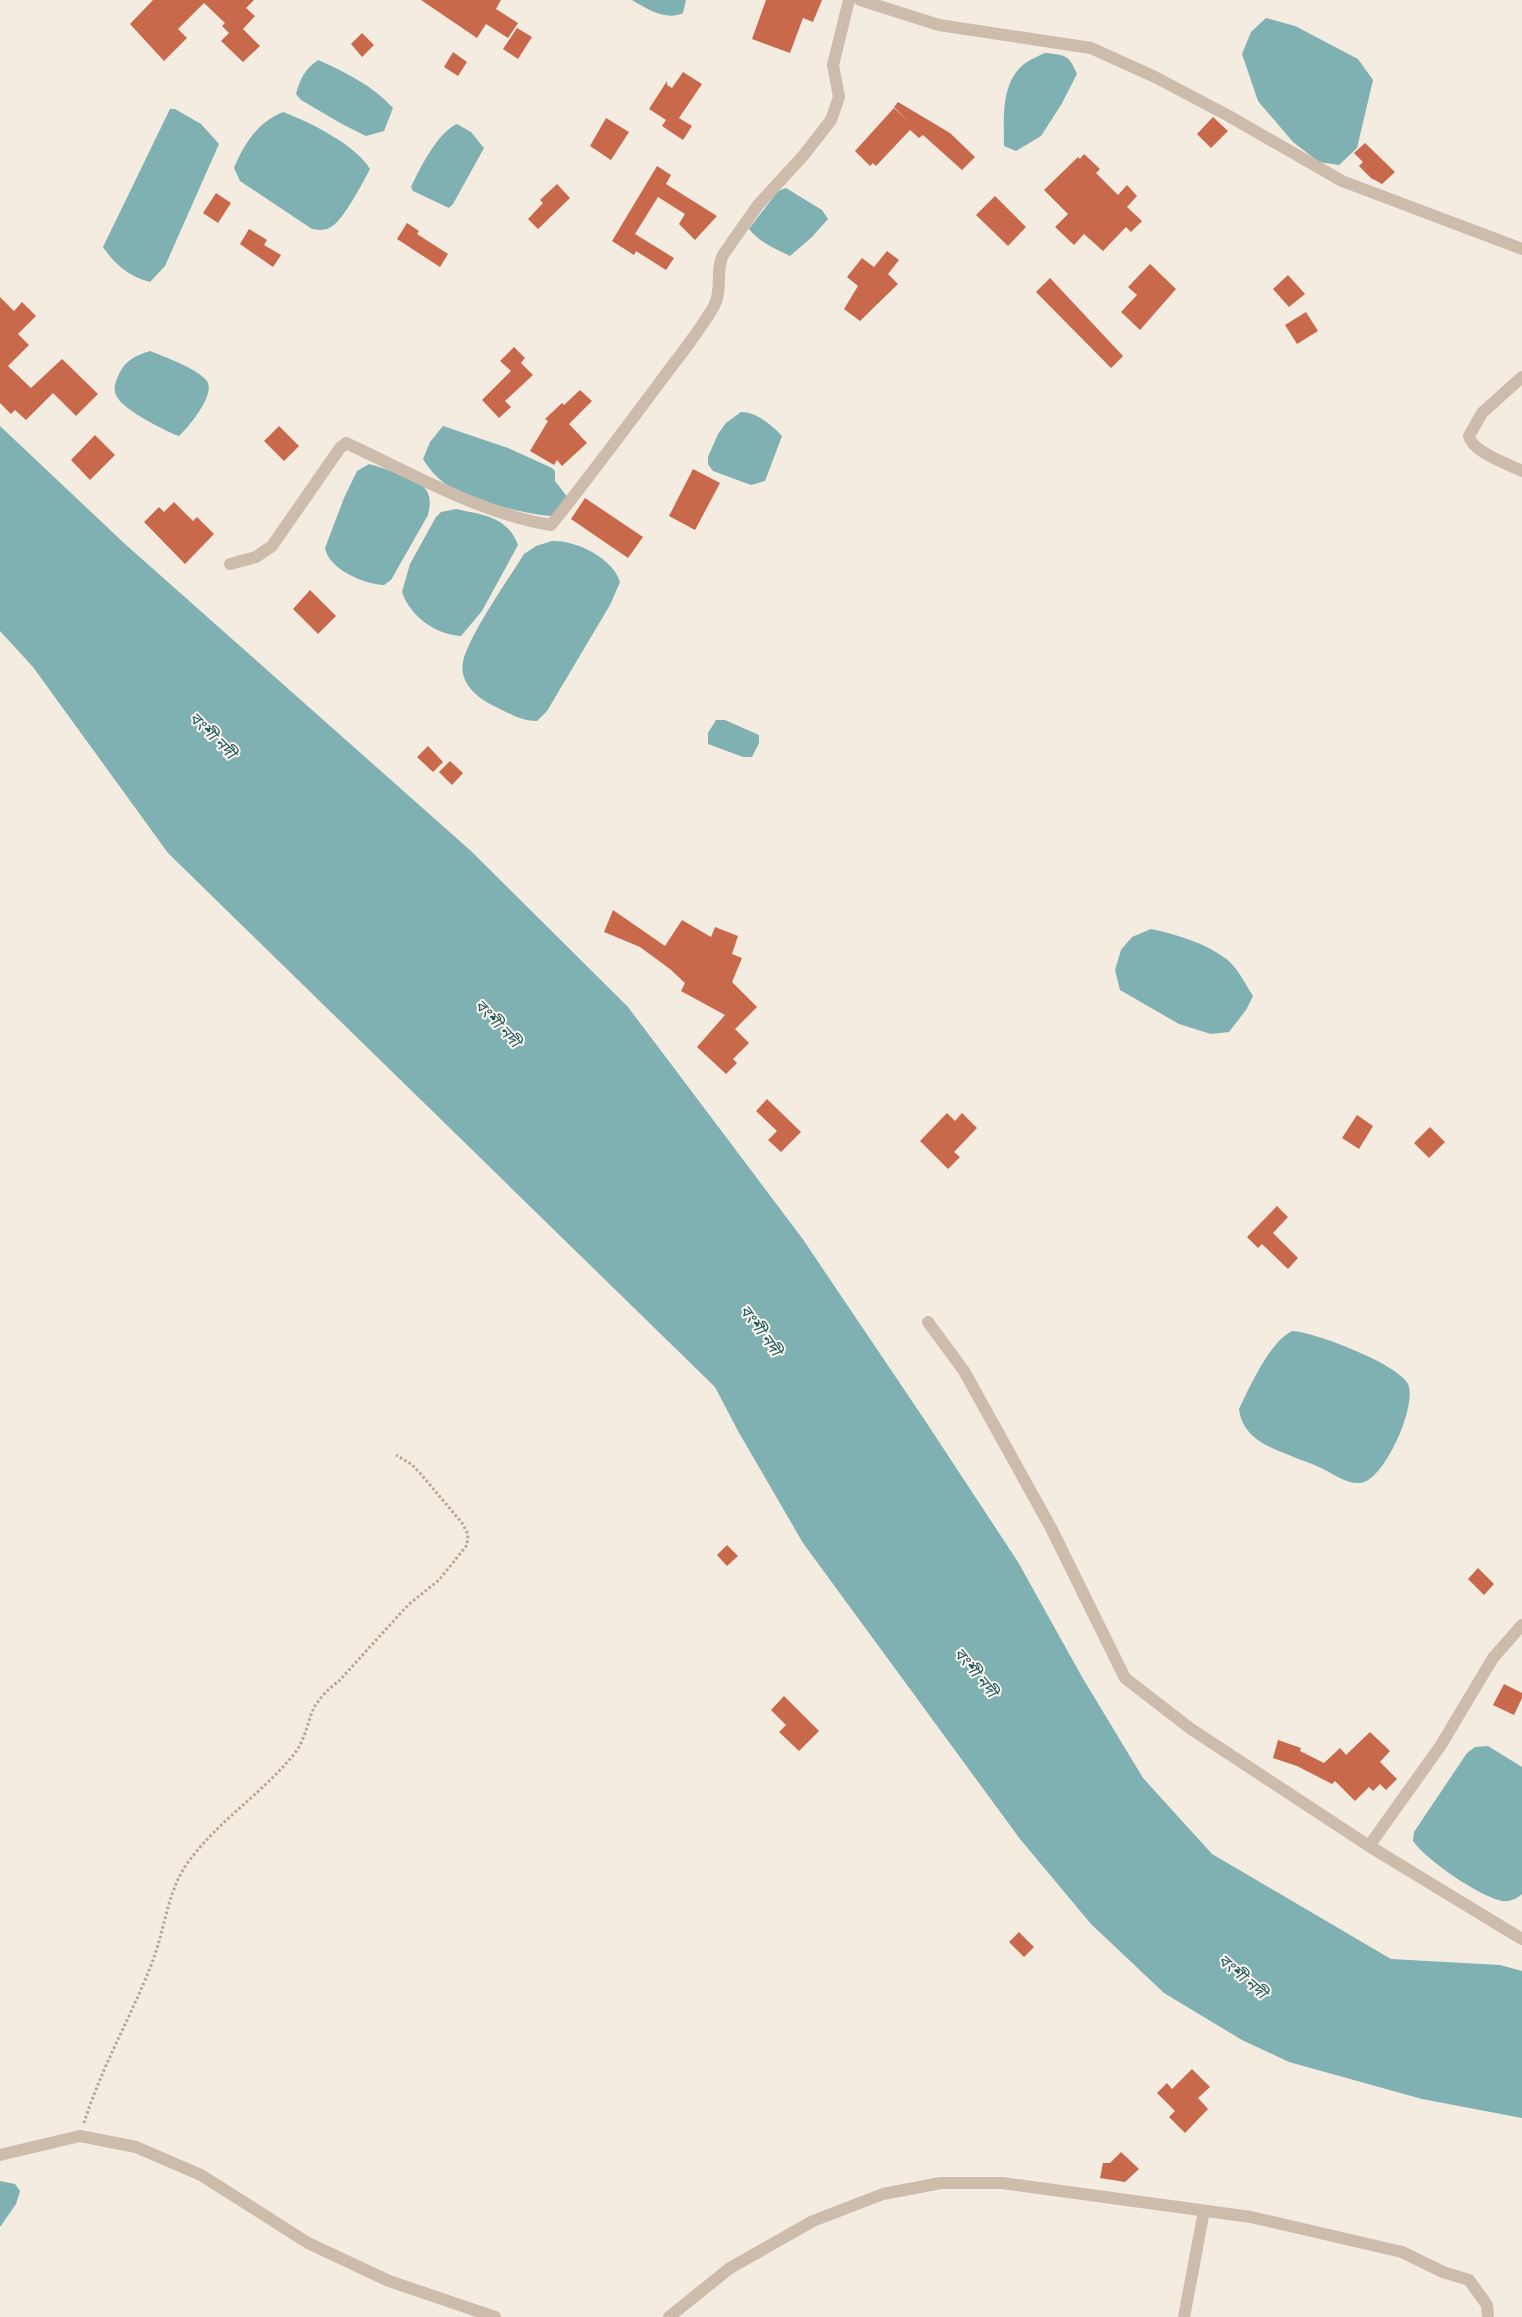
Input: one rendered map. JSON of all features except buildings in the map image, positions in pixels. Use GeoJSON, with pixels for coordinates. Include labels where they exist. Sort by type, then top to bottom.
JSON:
{"type":"FeatureCollection","features":[{"type":"Feature","properties":{"kind":"street"},"geometry":{"type":"LineString","coordinates":[[230,564],[256,558],[272,546],[340,448],[346,443],[473,502],[532,522],[551,525],[600,464],[716,304],[719,285],[719,264],[723,254],[758,206],[803,156],[831,120],[839,97],[833,65],[849,0]]}},
{"type":"Feature","properties":{"kind":"street"},"geometry":{"type":"LineString","coordinates":[[860,0],[939,25],[1091,48],[1155,77],[1227,115],[1342,182],[1522,248]]}},
{"type":"Feature","properties":{"kind":"street"},"geometry":{"type":"LineString","coordinates":[[1522,377],[1482,413],[1469,436],[1470,442],[1479,450],[1522,471]]}},
{"type":"Feature","properties":{"kind":"street"},"geometry":{"type":"LineString","coordinates":[[928,1322],[964,1371],[1022,1475],[1124,1678],[1191,1730],[1369,1846],[1522,1939]]}},
{"type":"Feature","properties":{"kind":"street"},"geometry":{"type":"LineString","coordinates":[[1369,1846],[1441,1745],[1493,1658],[1522,1625]]}},
{"type":"Feature","properties":{"kind":"street"},"geometry":{"type":"LineString","coordinates":[[0,2155],[80,2136],[136,2147],[201,2175],[308,2243],[389,2281],[495,2317]]}},
{"type":"Feature","properties":{"kind":"street"},"geometry":{"type":"LineString","coordinates":[[669,2317],[730,2268],[813,2221],[883,2194],[941,2183],[1002,2183],[1251,2217],[1402,2252],[1443,2272],[1469,2280],[1487,2305],[1488,2317]]}},
{"type":"Feature","properties":{"kind":"street"},"geometry":{"type":"LineString","coordinates":[[1184,2317],[1204,2211]]}},
{"type":"Feature","properties":{"kind":"path"},"geometry":{"type":"LineString","coordinates":[[80,2136],[86,2116],[152,1963],[180,1874],[211,1833],[295,1753],[307,1731],[313,1710],[328,1689],[339,1680],[408,1605],[439,1580],[467,1545],[468,1534],[462,1523],[411,1464],[396,1455]]}},
{"type":"Feature","properties":{"kind":"water"},"geometry":{"type":"Polygon","coordinates":[[[632,0],[686,0],[683,13],[670,16],[657,13],[632,0]]]}},
{"type":"Feature","properties":{"kind":"water"},"geometry":{"type":"Polygon","coordinates":[[[1266,18],[1295,26],[1358,59],[1373,80],[1357,148],[1339,165],[1319,162],[1293,142],[1258,101],[1242,54],[1251,32],[1266,18]]]}},
{"type":"Feature","properties":{"kind":"water"},"geometry":{"type":"Polygon","coordinates":[[[1045,53],[1066,57],[1072,63],[1077,74],[1061,105],[1041,136],[1016,151],[1004,146],[1004,112],[1008,89],[1018,70],[1029,61],[1045,53]]]}},
{"type":"Feature","properties":{"kind":"water"},"geometry":{"type":"Polygon","coordinates":[[[318,60],[348,74],[367,86],[393,108],[384,131],[366,136],[301,100],[296,94],[299,84],[306,71],[318,60]]]}},
{"type":"Feature","properties":{"kind":"water"},"geometry":{"type":"Polygon","coordinates":[[[170,109],[175,109],[201,124],[219,144],[165,266],[150,282],[136,277],[124,269],[113,260],[103,247],[170,109]]]}},
{"type":"Feature","properties":{"kind":"water"},"geometry":{"type":"Polygon","coordinates":[[[283,112],[331,135],[354,151],[370,169],[347,209],[336,223],[328,228],[321,230],[312,229],[240,181],[234,168],[247,142],[259,128],[274,116],[283,112]]]}},
{"type":"Feature","properties":{"kind":"water"},"geometry":{"type":"Polygon","coordinates":[[[457,124],[471,132],[484,148],[449,208],[413,191],[411,187],[436,142],[450,128],[457,124]]]}},
{"type":"Feature","properties":{"kind":"water"},"geometry":{"type":"Polygon","coordinates":[[[786,188],[822,210],[828,219],[812,237],[790,256],[762,241],[749,229],[778,191],[786,188]]]}},
{"type":"Feature","properties":{"kind":"water"},"geometry":{"type":"Polygon","coordinates":[[[150,351],[195,371],[206,380],[209,386],[205,401],[200,410],[179,436],[136,414],[117,397],[115,384],[123,368],[133,358],[150,351]]]}},
{"type":"Feature","properties":{"kind":"water"},"geometry":{"type":"Polygon","coordinates":[[[741,412],[758,417],[782,436],[765,481],[751,485],[713,471],[708,464],[708,457],[718,434],[726,423],[741,412]]]}},
{"type":"Feature","properties":{"kind":"water","name":"বংশী নদী"},"geometry":{"type":"Polygon","coordinates":[[[0,426],[125,544],[471,851],[628,1007],[802,1238],[924,1419],[1018,1562],[1082,1677],[1143,1778],[1212,1854],[1391,1959],[1500,1965],[1522,1971],[1522,2118],[1422,2099],[1289,2062],[1242,2040],[1164,1993],[1091,1924],[1020,1839],[803,1543],[738,1431],[715,1387],[168,853],[33,667],[0,631],[0,426]]]}},
{"type":"Feature","properties":{"kind":"water"},"geometry":{"type":"Polygon","coordinates":[[[443,426],[508,448],[552,468],[555,471],[555,481],[568,498],[551,516],[497,505],[457,491],[440,479],[423,459],[430,442],[443,426]]]}},
{"type":"Feature","properties":{"kind":"water"},"geometry":{"type":"Polygon","coordinates":[[[369,464],[400,474],[417,483],[427,491],[430,500],[428,515],[391,580],[384,585],[366,582],[340,569],[328,556],[325,548],[344,498],[357,471],[369,464]]]}},
{"type":"Feature","properties":{"kind":"water"},"geometry":{"type":"Polygon","coordinates":[[[456,509],[485,515],[501,522],[513,535],[518,545],[482,611],[461,636],[442,632],[425,623],[411,609],[402,592],[410,564],[436,517],[441,512],[456,509]]]}},
{"type":"Feature","properties":{"kind":"water"},"geometry":{"type":"Polygon","coordinates":[[[552,541],[562,541],[582,547],[602,558],[616,573],[620,582],[610,605],[547,711],[537,721],[531,721],[510,714],[481,699],[467,683],[462,670],[463,662],[473,637],[524,554],[536,546],[552,541]]]}},
{"type":"Feature","properties":{"kind":"water"},"geometry":{"type":"Polygon","coordinates":[[[716,720],[725,720],[759,735],[759,743],[752,757],[743,757],[708,744],[708,733],[716,720]]]}},
{"type":"Feature","properties":{"kind":"water"},"geometry":{"type":"Polygon","coordinates":[[[1151,929],[1180,936],[1208,948],[1229,961],[1237,970],[1253,996],[1246,1010],[1229,1032],[1211,1034],[1179,1024],[1120,990],[1115,970],[1121,950],[1132,937],[1151,929]]]}},
{"type":"Feature","properties":{"kind":"water"},"geometry":{"type":"Polygon","coordinates":[[[1292,1331],[1318,1337],[1355,1350],[1389,1367],[1408,1384],[1410,1394],[1403,1425],[1388,1457],[1369,1480],[1355,1483],[1345,1480],[1264,1444],[1250,1433],[1245,1426],[1239,1409],[1268,1355],[1292,1331]]]}},
{"type":"Feature","properties":{"kind":"water"},"geometry":{"type":"Polygon","coordinates":[[[1488,1746],[1522,1767],[1522,1894],[1515,1899],[1507,1901],[1492,1898],[1467,1885],[1429,1858],[1413,1841],[1414,1832],[1467,1753],[1475,1747],[1488,1746]]]}},
{"type":"Feature","properties":{"kind":"water"},"geometry":{"type":"Polygon","coordinates":[[[0,2181],[15,2184],[20,2191],[16,2204],[0,2227],[0,2181]]]}}]}
